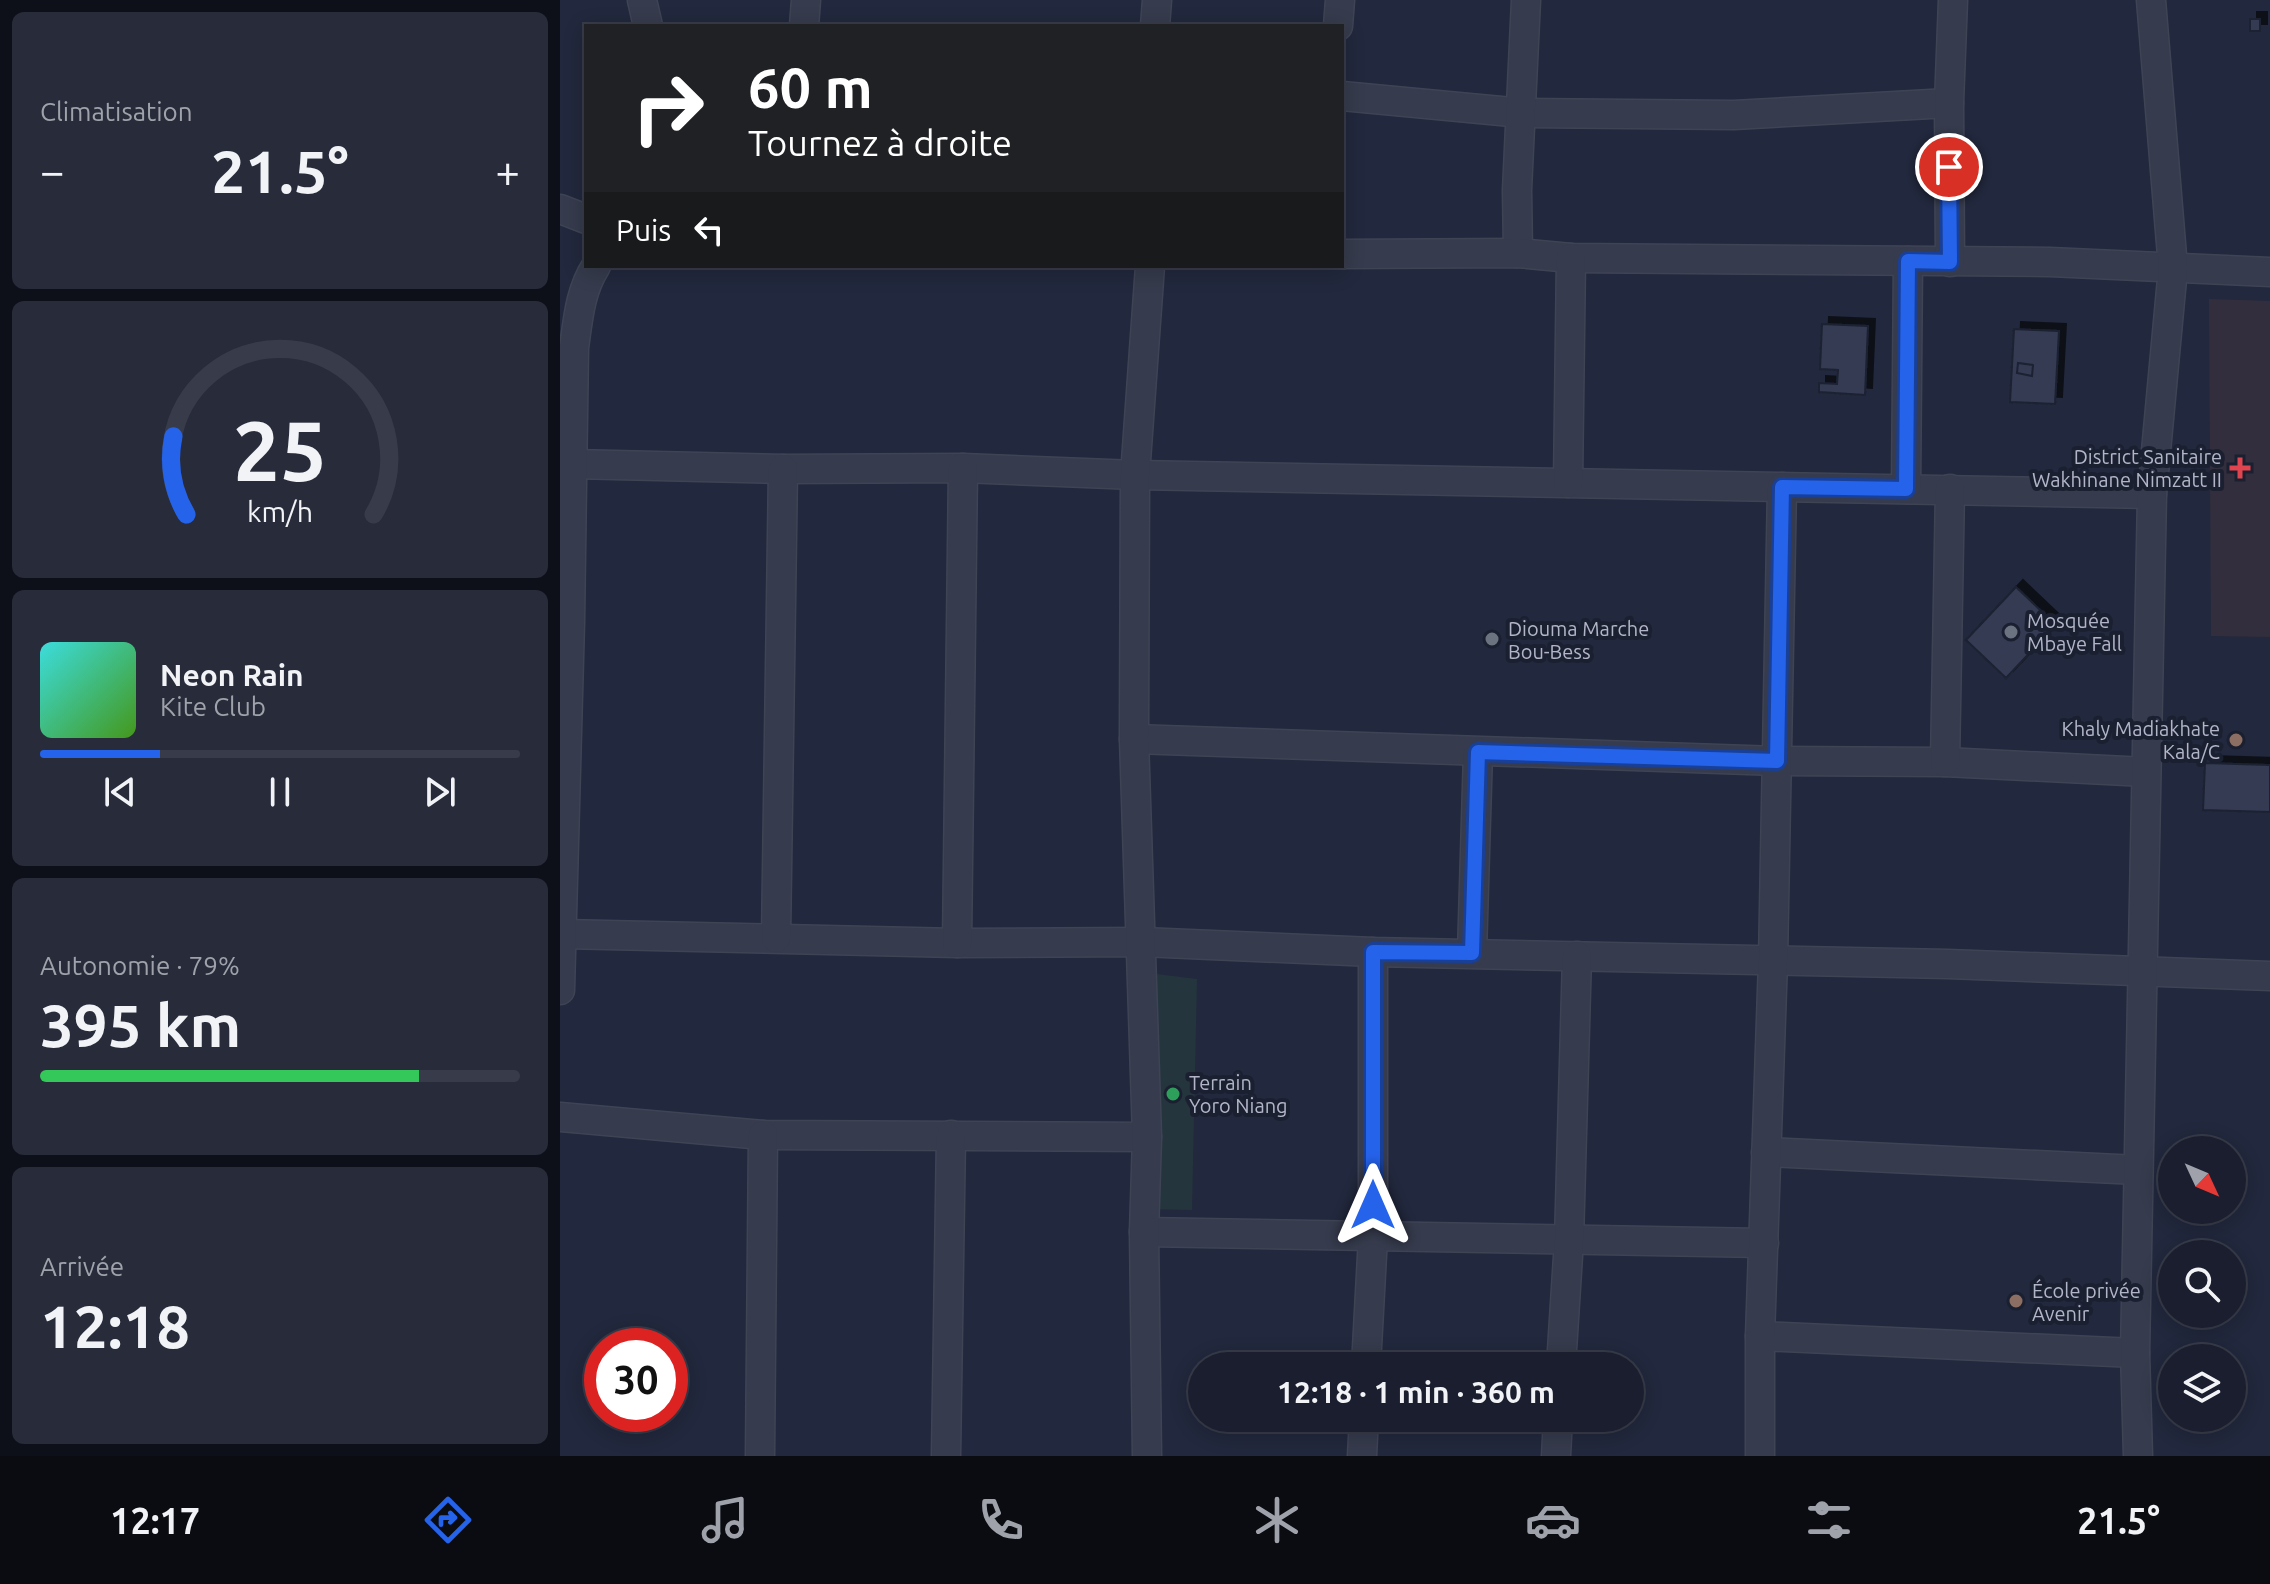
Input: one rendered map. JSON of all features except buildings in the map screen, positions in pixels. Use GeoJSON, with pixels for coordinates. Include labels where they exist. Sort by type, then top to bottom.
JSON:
{"type":"FeatureCollection","features":[{"type":"Feature","properties":{"kind":"street"},"geometry":{"type":"LineString","coordinates":[[642,0],[648,24]]}},
{"type":"Feature","properties":{"kind":"street"},"geometry":{"type":"LineString","coordinates":[[804,24],[806,0]]}},
{"type":"Feature","properties":{"kind":"street"},"geometry":{"type":"LineString","coordinates":[[1155,24],[1157,0]]}},
{"type":"Feature","properties":{"kind":"street"},"geometry":{"type":"LineString","coordinates":[[1338,24],[1340,0]]}},
{"type":"Feature","properties":{"kind":"street"},"geometry":{"type":"LineString","coordinates":[[1518,253],[1517,190],[1526,0]]}},
{"type":"Feature","properties":{"kind":"street"},"geometry":{"type":"LineString","coordinates":[[1950,262],[1949,103],[1953,0]]}},
{"type":"Feature","properties":{"kind":"street"},"geometry":{"type":"LineString","coordinates":[[2138,1456],[2135,1353],[2152,494],[2173,268],[2151,0]]}},
{"type":"Feature","properties":{"kind":"street"},"geometry":{"type":"LineString","coordinates":[[1344,96],[1522,113],[1734,115],[1949,103]]}},
{"type":"Feature","properties":{"kind":"street"},"geometry":{"type":"LineString","coordinates":[[560,209],[584,218]]}},
{"type":"Feature","properties":{"kind":"street"},"geometry":{"type":"LineString","coordinates":[[1344,254],[1518,253],[1571,258],[2050,262],[2270,272]]}},
{"type":"Feature","properties":{"kind":"street"},"geometry":{"type":"LineString","coordinates":[[1568,483],[1571,258]]}},
{"type":"Feature","properties":{"kind":"street"},"geometry":{"type":"LineString","coordinates":[[1906,489],[1908,261]]}},
{"type":"Feature","properties":{"kind":"street"},"geometry":{"type":"LineString","coordinates":[[560,990],[566,523],[572,464],[574,348],[580,305],[587,280],[595,268]]}},
{"type":"Feature","properties":{"kind":"street"},"geometry":{"type":"LineString","coordinates":[[1147,1456],[1144,1232],[1147,1137],[1134,739],[1135,475],[1150,268]]}},
{"type":"Feature","properties":{"kind":"street"},"geometry":{"type":"LineString","coordinates":[[572,464],[783,469],[963,468],[1135,475],[2152,494]]}},
{"type":"Feature","properties":{"kind":"street"},"geometry":{"type":"LineString","coordinates":[[957,943],[963,468]]}},
{"type":"Feature","properties":{"kind":"street"},"geometry":{"type":"LineString","coordinates":[[776,938],[783,469]]}},
{"type":"Feature","properties":{"kind":"street"},"geometry":{"type":"LineString","coordinates":[[1760,1456],[1760,1336],[1773,961],[1782,487]]}},
{"type":"Feature","properties":{"kind":"street"},"geometry":{"type":"LineString","coordinates":[[1945,762],[1950,489]]}},
{"type":"Feature","properties":{"kind":"street"},"geometry":{"type":"LineString","coordinates":[[1134,739],[1777,761],[1945,762],[2146,772]]}},
{"type":"Feature","properties":{"kind":"street"},"geometry":{"type":"LineString","coordinates":[[1472,953],[1478,752]]}},
{"type":"Feature","properties":{"kind":"street"},"geometry":{"type":"LineString","coordinates":[[562,934],[957,943],[1142,942],[1373,952],[2270,976]]}},
{"type":"Feature","properties":{"kind":"street"},"geometry":{"type":"LineString","coordinates":[[1367,1352],[1373,1237],[1373,952]]}},
{"type":"Feature","properties":{"kind":"street"},"geometry":{"type":"LineString","coordinates":[[1562,1352],[1569,1240],[1577,956]]}},
{"type":"Feature","properties":{"kind":"street"},"geometry":{"type":"LineString","coordinates":[[560,1117],[763,1135],[1147,1137]]}},
{"type":"Feature","properties":{"kind":"street"},"geometry":{"type":"LineString","coordinates":[[760,1456],[763,1135]]}},
{"type":"Feature","properties":{"kind":"street"},"geometry":{"type":"LineString","coordinates":[[946,1456],[951,1135]]}},
{"type":"Feature","properties":{"kind":"street"},"geometry":{"type":"LineString","coordinates":[[1766,1152],[2138,1170]]}},
{"type":"Feature","properties":{"kind":"street"},"geometry":{"type":"LineString","coordinates":[[1144,1232],[1764,1243]]}},
{"type":"Feature","properties":{"kind":"street"},"geometry":{"type":"LineString","coordinates":[[1760,1336],[2135,1353]]}},
{"type":"Feature","properties":{"kind":"street"},"geometry":{"type":"LineString","coordinates":[[1362,1456],[1363,1432]]}},
{"type":"Feature","properties":{"kind":"street"},"geometry":{"type":"LineString","coordinates":[[1556,1456],[1557,1432]]}},
{"type":"Feature","properties":{"kind":"shaded area","name":"District Sanitaire Wakhinane Nimzatt II"},"geometry":{"type":"Polygon","coordinates":[[[2209,299],[2270,301],[2270,637],[2211,636],[2209,299]]]}},
{"type":"Feature","properties":{"kind":"shaded area","name":"Terrain Yoro Niang"},"geometry":{"type":"Polygon","coordinates":[[[1157,974],[1197,979],[1192,1210],[1146,1209],[1157,974]]]}},
{"type":"Feature","properties":{"kind":"place","name":"District Sanitaire Wakhinane Nimzatt II"},"geometry":{"type":"Point","coordinates":[2240,468]}},
{"type":"Feature","properties":{"kind":"place","name":"Mosquée Mbaye Fall"},"geometry":{"type":"Point","coordinates":[2011,632]}},
{"type":"Feature","properties":{"kind":"place","name":"Diouma Marche Bou-Bess"},"geometry":{"type":"Point","coordinates":[1492,639]}},
{"type":"Feature","properties":{"kind":"place","name":"Khaly Madiakhate Kala/C"},"geometry":{"type":"Point","coordinates":[2236,740]}},
{"type":"Feature","properties":{"kind":"place","name":"Terrain Yoro Niang"},"geometry":{"type":"Point","coordinates":[1173,1094]}},
{"type":"Feature","properties":{"kind":"place","name":"École privée Avenir"},"geometry":{"type":"Point","coordinates":[2016,1301]}},
{"type":"Feature","properties":{"kind":"route"},"geometry":{"type":"LineString","coordinates":[[1373,1205],[1373,952],[1472,953],[1478,752],[1777,761],[1782,487],[1906,489],[1908,261],[1950,262],[1949,167]]}}]}
